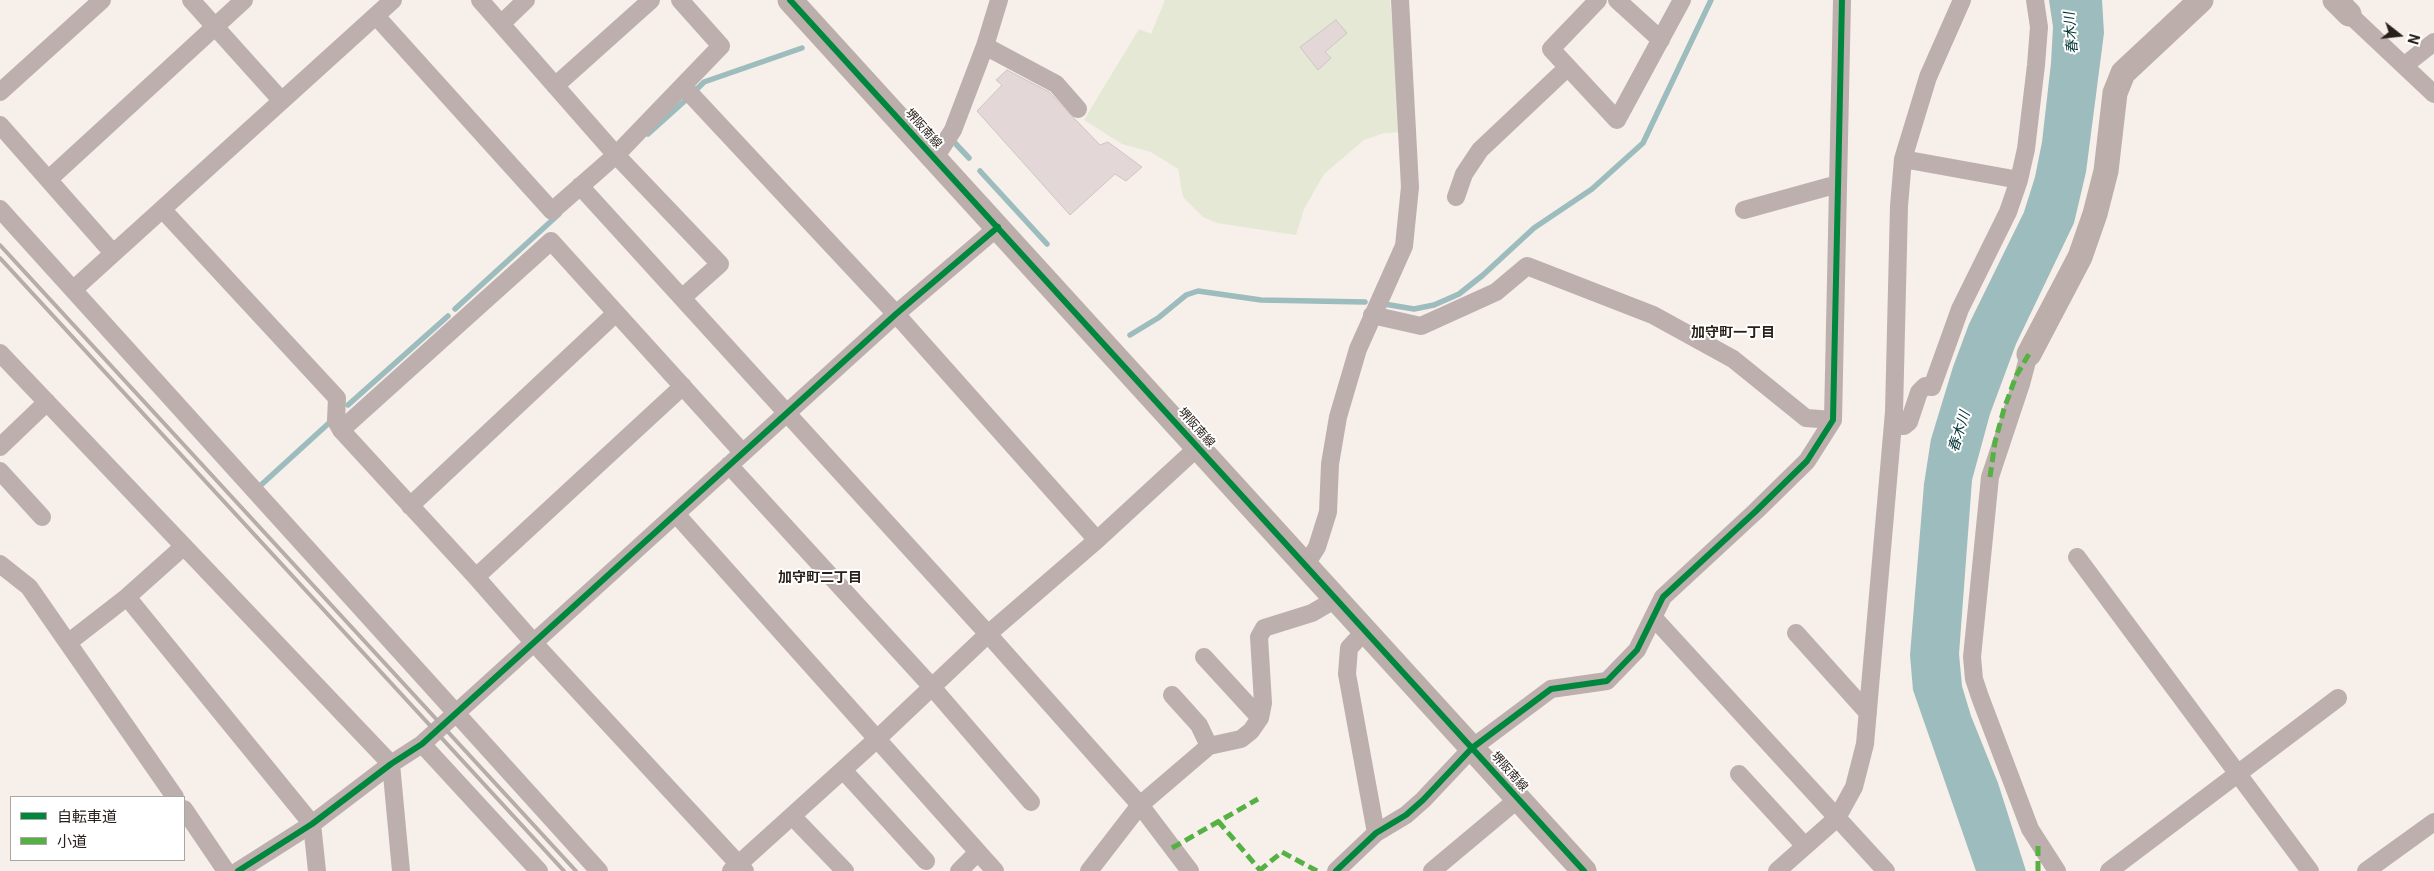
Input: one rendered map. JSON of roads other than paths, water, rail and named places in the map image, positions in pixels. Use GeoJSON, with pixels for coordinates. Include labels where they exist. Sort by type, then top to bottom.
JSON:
{"type":"FeatureCollection","features":[{"type":"Feature","properties":{"kind":"main road","name":"堺阪南線"},"geometry":{"type":"LineString","coordinates":[[790,0],[1364,632],[1584,871]]}},
{"type":"Feature","properties":{"kind":"main road"},"geometry":{"type":"LineString","coordinates":[[2029,354],[2080,257],[2095,214],[2106,171],[2115,93],[2123,73],[2201,0]]}},
{"type":"Feature","properties":{"kind":"street"},"geometry":{"type":"LineString","coordinates":[[0,92],[102,0]]}},
{"type":"Feature","properties":{"kind":"street"},"geometry":{"type":"LineString","coordinates":[[191,0],[282,100]]}},
{"type":"Feature","properties":{"kind":"street"},"geometry":{"type":"LineString","coordinates":[[49,179],[244,0]]}},
{"type":"Feature","properties":{"kind":"street"},"geometry":{"type":"LineString","coordinates":[[74,289],[393,0]]}},
{"type":"Feature","properties":{"kind":"street"},"geometry":{"type":"LineString","coordinates":[[480,0],[616,155],[720,264],[682,297]]}},
{"type":"Feature","properties":{"kind":"street"},"geometry":{"type":"LineString","coordinates":[[501,24],[526,0]]}},
{"type":"Feature","properties":{"kind":"street"},"geometry":{"type":"LineString","coordinates":[[555,86],[651,0]]}},
{"type":"Feature","properties":{"kind":"street"},"geometry":{"type":"LineString","coordinates":[[376,16],[552,211],[616,155],[721,46],[680,0]]}},
{"type":"Feature","properties":{"kind":"street"},"geometry":{"type":"LineString","coordinates":[[934,158],[953,130],[985,46],[999,0]]}},
{"type":"Feature","properties":{"kind":"street"},"geometry":{"type":"LineString","coordinates":[[1305,566],[1317,547],[1328,512],[1330,464],[1338,417],[1358,349],[1404,246],[1410,187],[1400,0]]}},
{"type":"Feature","properties":{"kind":"street"},"geometry":{"type":"LineString","coordinates":[[1598,0],[1551,49],[1617,120],[1682,0]]}},
{"type":"Feature","properties":{"kind":"street"},"geometry":{"type":"LineString","coordinates":[[1617,0],[1661,40]]}},
{"type":"Feature","properties":{"kind":"street"},"geometry":{"type":"LineString","coordinates":[[1336,871],[1376,833],[1406,815],[1423,800],[1472,748],[1551,689],[1606,681],[1637,650],[1663,597],[1807,461],[1833,420],[1842,0]]}},
{"type":"Feature","properties":{"kind":"street"},"geometry":{"type":"LineString","coordinates":[[1777,871],[1837,818],[1854,787],[1865,744],[1893,426],[1899,206],[1903,159],[1928,77],[1962,0]]}},
{"type":"Feature","properties":{"kind":"street"},"geometry":{"type":"LineString","coordinates":[[1893,426],[1904,426],[1909,422],[1919,392],[1925,386],[1932,387],[1960,309],[2008,212],[2019,180],[2026,150],[2036,65],[2039,27],[2035,0]]}},
{"type":"Feature","properties":{"kind":"street"},"geometry":{"type":"LineString","coordinates":[[2342,7],[2434,94]]}},
{"type":"Feature","properties":{"kind":"street"},"geometry":{"type":"LineString","coordinates":[[2405,65],[2434,42]]}},
{"type":"Feature","properties":{"kind":"street"},"geometry":{"type":"LineString","coordinates":[[985,46],[1056,84],[1078,108]]}},
{"type":"Feature","properties":{"kind":"street"},"geometry":{"type":"LineString","coordinates":[[1456,197],[1464,174],[1480,150],[1568,67]]}},
{"type":"Feature","properties":{"kind":"street"},"geometry":{"type":"LineString","coordinates":[[683,86],[896,314],[1097,540]]}},
{"type":"Feature","properties":{"kind":"street"},"geometry":{"type":"LineString","coordinates":[[0,125],[113,253]]}},
{"type":"Feature","properties":{"kind":"street"},"geometry":{"type":"LineString","coordinates":[[1903,159],[2019,180]]}},
{"type":"Feature","properties":{"kind":"street"},"geometry":{"type":"LineString","coordinates":[[1744,210],[1838,184]]}},
{"type":"Feature","properties":{"kind":"street"},"geometry":{"type":"LineString","coordinates":[[580,186],[788,412],[988,634],[1140,805],[1190,871]]}},
{"type":"Feature","properties":{"kind":"street"},"geometry":{"type":"LineString","coordinates":[[0,208],[599,871]]}},
{"type":"Feature","properties":{"kind":"street"},"geometry":{"type":"LineString","coordinates":[[162,209],[337,398],[336,421],[341,430],[476,577],[738,869],[792,816],[988,634],[1097,540],[1198,447]]}},
{"type":"Feature","properties":{"kind":"street"},"geometry":{"type":"LineString","coordinates":[[238,871],[312,824],[391,764],[422,744],[896,314],[998,227]]}},
{"type":"Feature","properties":{"kind":"street"},"geometry":{"type":"LineString","coordinates":[[341,430],[551,241],[743,453]]}},
{"type":"Feature","properties":{"kind":"street"},"geometry":{"type":"LineString","coordinates":[[1372,315],[1421,326],[1496,292],[1527,266],[1652,315],[1733,359],[1806,418],[1833,420]]}},
{"type":"Feature","properties":{"kind":"street"},"geometry":{"type":"LineString","coordinates":[[410,506],[616,313]]}},
{"type":"Feature","properties":{"kind":"street"},"geometry":{"type":"LineString","coordinates":[[0,353],[391,764],[400,871]]}},
{"type":"Feature","properties":{"kind":"street"},"geometry":{"type":"LineString","coordinates":[[2029,354],[1990,478],[1972,657],[1974,678],[1980,697],[2030,829],[2057,871]]}},
{"type":"Feature","properties":{"kind":"street"},"geometry":{"type":"LineString","coordinates":[[476,577],[683,386]]}},
{"type":"Feature","properties":{"kind":"street"},"geometry":{"type":"LineString","coordinates":[[0,447],[47,402]]}},
{"type":"Feature","properties":{"kind":"street"},"geometry":{"type":"LineString","coordinates":[[729,465],[932,687],[1031,802]]}},
{"type":"Feature","properties":{"kind":"street"},"geometry":{"type":"LineString","coordinates":[[0,471],[42,518]]}},
{"type":"Feature","properties":{"kind":"street"},"geometry":{"type":"LineString","coordinates":[[676,514],[995,871]]}},
{"type":"Feature","properties":{"kind":"street"},"geometry":{"type":"LineString","coordinates":[[68,642],[127,597],[183,547]]}},
{"type":"Feature","properties":{"kind":"street"},"geometry":{"type":"LineString","coordinates":[[2078,557],[2310,871]]}},
{"type":"Feature","properties":{"kind":"street"},"geometry":{"type":"LineString","coordinates":[[0,564],[29,587],[174,796]]}},
{"type":"Feature","properties":{"kind":"street"},"geometry":{"type":"LineString","coordinates":[[127,597],[312,824],[317,871]]}},
{"type":"Feature","properties":{"kind":"street"},"geometry":{"type":"LineString","coordinates":[[1089,871],[1140,805],[1209,746],[1240,739],[1251,731],[1260,718],[1263,703],[1259,637],[1264,628],[1312,613],[1336,599]]}},
{"type":"Feature","properties":{"kind":"street"},"geometry":{"type":"LineString","coordinates":[[1653,618],[1886,871]]}},
{"type":"Feature","properties":{"kind":"street"},"geometry":{"type":"LineString","coordinates":[[1364,632],[1350,648],[1347,674],[1376,833]]}},
{"type":"Feature","properties":{"kind":"street"},"geometry":{"type":"LineString","coordinates":[[1796,633],[1868,713]]}},
{"type":"Feature","properties":{"kind":"street"},"geometry":{"type":"LineString","coordinates":[[1204,657],[1260,718]]}},
{"type":"Feature","properties":{"kind":"street"},"geometry":{"type":"LineString","coordinates":[[2109,871],[2338,698]]}},
{"type":"Feature","properties":{"kind":"street"},"geometry":{"type":"LineString","coordinates":[[1175,706],[1199,725],[1209,746]]}},
{"type":"Feature","properties":{"kind":"street"},"geometry":{"type":"LineString","coordinates":[[422,744],[539,871]]}},
{"type":"Feature","properties":{"kind":"street"},"geometry":{"type":"LineString","coordinates":[[843,770],[926,861]]}},
{"type":"Feature","properties":{"kind":"street"},"geometry":{"type":"LineString","coordinates":[[1739,774],[1805,846]]}},
{"type":"Feature","properties":{"kind":"street"},"geometry":{"type":"LineString","coordinates":[[1432,871],[1518,799]]}},
{"type":"Feature","properties":{"kind":"street"},"geometry":{"type":"LineString","coordinates":[[185,810],[226,871]]}},
{"type":"Feature","properties":{"kind":"street"},"geometry":{"type":"LineString","coordinates":[[792,816],[844,871]]}},
{"type":"Feature","properties":{"kind":"street"},"geometry":{"type":"LineString","coordinates":[[2366,871],[2434,822]]}},
{"type":"Feature","properties":{"kind":"street"},"geometry":{"type":"LineString","coordinates":[[959,871],[978,852]]}},
{"type":"Feature","properties":{"kind":"water","name":"春木川"},"geometry":{"type":"Polygon","coordinates":[[[2049,0],[2102,0],[2104,33],[2086,172],[2074,223],[2016,344],[1990,414],[1972,480],[1959,654],[1962,686],[1971,716],[1998,783],[2026,871],[1976,871],[1913,690],[1910,655],[1924,484],[1931,439],[1953,367],[1969,324],[2024,212],[2035,177],[2042,142],[2051,63],[2053,27],[2049,0]]]}},
{"type":"Feature","properties":{"kind":"waterway"},"geometry":{"type":"LineString","coordinates":[[1384,304],[1414,309],[1434,305],[1459,294],[1483,275],[1534,228],[1592,189],[1643,143],[1711,0]]}},
{"type":"Feature","properties":{"kind":"waterway"},"geometry":{"type":"LineString","coordinates":[[696,90],[704,82],[802,48]]}},
{"type":"Feature","properties":{"kind":"waterway"},"geometry":{"type":"LineString","coordinates":[[648,134],[688,98]]}},
{"type":"Feature","properties":{"kind":"waterway"},"geometry":{"type":"LineString","coordinates":[[954,142],[969,158]]}},
{"type":"Feature","properties":{"kind":"waterway"},"geometry":{"type":"LineString","coordinates":[[980,171],[1047,244]]}},
{"type":"Feature","properties":{"kind":"waterway"},"geometry":{"type":"LineString","coordinates":[[455,309],[559,214]]}},
{"type":"Feature","properties":{"kind":"waterway"},"geometry":{"type":"LineString","coordinates":[[1130,335],[1158,318],[1186,295],[1198,291],[1261,300],[1365,302]]}},
{"type":"Feature","properties":{"kind":"waterway"},"geometry":{"type":"LineString","coordinates":[[348,405],[448,316]]}},
{"type":"Feature","properties":{"kind":"waterway"},"geometry":{"type":"LineString","coordinates":[[261,485],[329,423]]}},
{"type":"Feature","properties":{"kind":"railway"},"geometry":{"type":"LineString","coordinates":[[0,245],[576,871]]}},
{"type":"Feature","properties":{"kind":"railway"},"geometry":{"type":"LineString","coordinates":[[0,258],[564,871]]}},
{"type":"Feature","properties":{"kind":"district","name":"加守町一丁目"},"geometry":{"type":"Point","coordinates":[1733,333]}},
{"type":"Feature","properties":{"kind":"district","name":"加守町二丁目"},"geometry":{"type":"Point","coordinates":[820,578]}}]}
